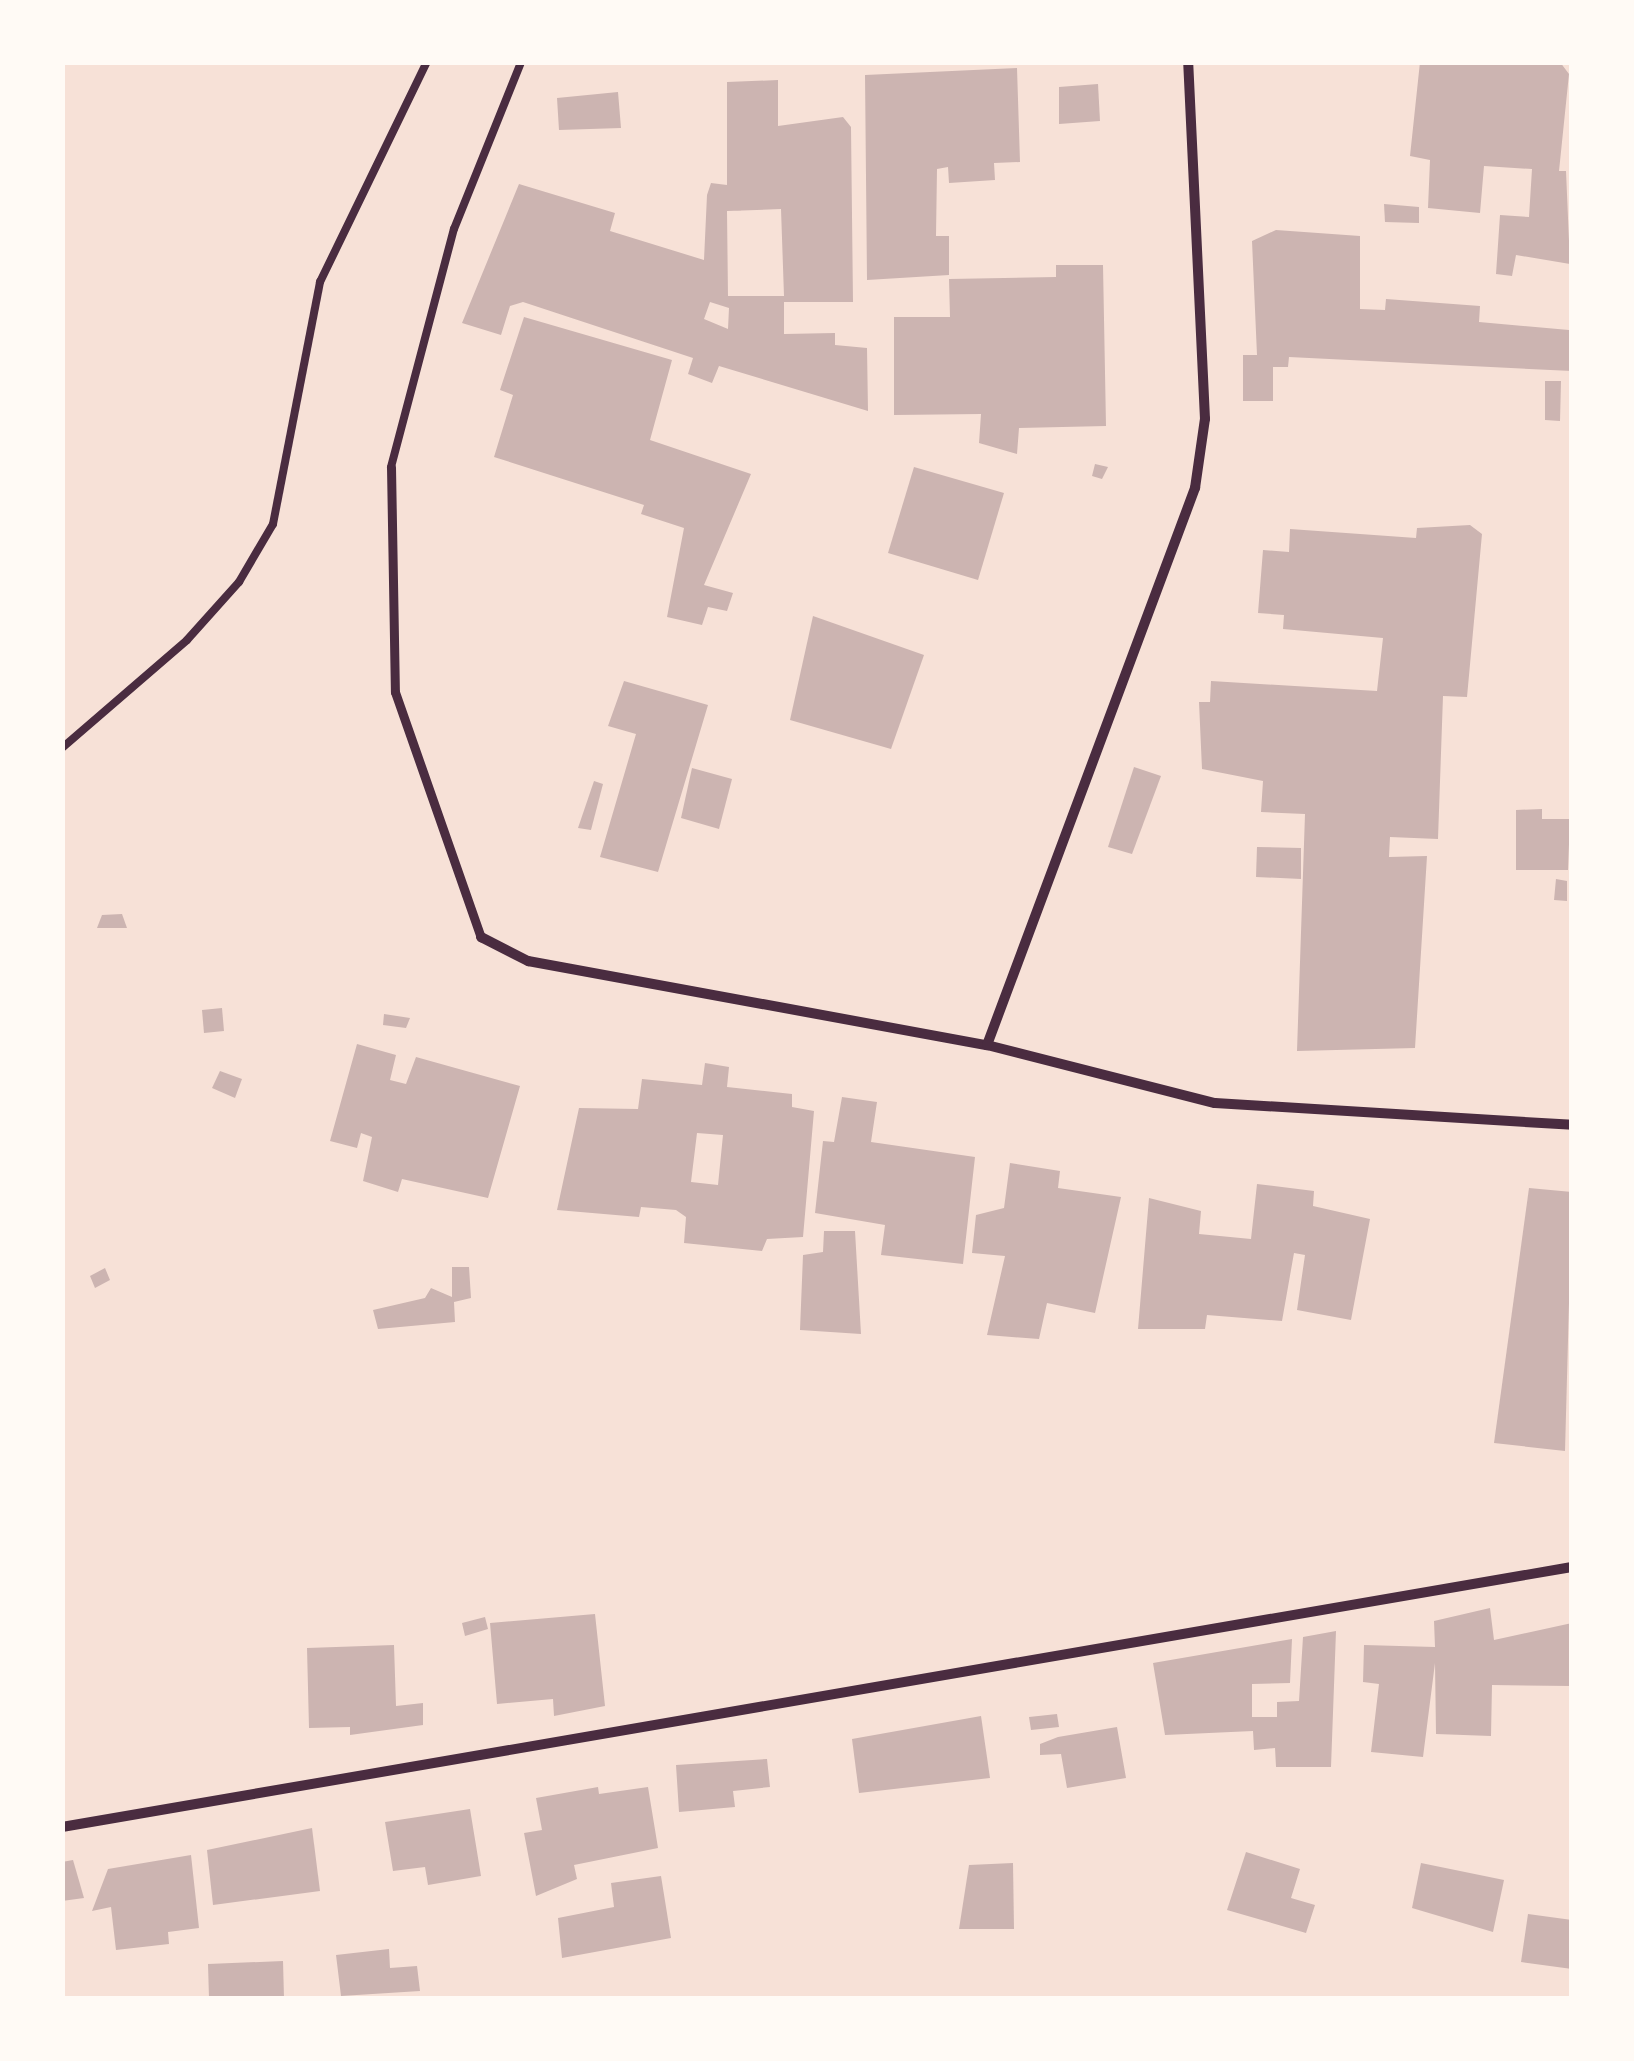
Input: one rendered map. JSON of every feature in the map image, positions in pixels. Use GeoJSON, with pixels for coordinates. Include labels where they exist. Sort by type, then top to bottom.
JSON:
{"type":"FeatureCollection","features":[{"type":"Feature","properties":{"kind":"street"},"geometry":{"type":"LineString","coordinates":[[987,1046],[1195,488],[1205,419],[1188,62]]}},
{"type":"Feature","properties":{"kind":"street"},"geometry":{"type":"LineString","coordinates":[[391,467],[395,692],[481,937],[528,962],[987,1046],[1214,1103],[1572,1125]]}},
{"type":"Feature","properties":{"kind":"street"},"geometry":{"type":"LineString","coordinates":[[62,1827],[1572,1567]]}},
{"type":"Feature","properties":{"kind":"lane"},"geometry":{"type":"LineString","coordinates":[[62,748],[187,640],[239,582],[273,524],[320,282],[427,62]]}},
{"type":"Feature","properties":{"kind":"lane"},"geometry":{"type":"LineString","coordinates":[[391,467],[454,229],[521,62]]}},
{"type":"Feature","properties":{"kind":"building"},"geometry":{"type":"Polygon","coordinates":[[[1420,62],[1560,62],[1569,74],[1559,171],[1566,171],[1570,264],[1516,255],[1512,276],[1496,274],[1500,215],[1529,217],[1532,169],[1484,166],[1480,213],[1428,208],[1430,160],[1410,156],[1420,62]]]}},
{"type":"Feature","properties":{"kind":"building"},"geometry":{"type":"Polygon","coordinates":[[[1017,68],[1020,162],[994,163],[995,180],[949,183],[948,167],[937,169],[936,236],[949,236],[949,275],[867,280],[865,75],[1017,68]]]}},
{"type":"Feature","properties":{"kind":"building"},"geometry":{"type":"Polygon","coordinates":[[[778,80],[778,126],[843,117],[851,127],[853,302],[784,302],[784,334],[835,333],[835,345],[867,348],[868,411],[719,366],[712,383],[688,374],[693,358],[523,302],[510,306],[501,335],[462,323],[519,184],[615,213],[610,231],[704,260],[707,195],[711,183],[727,185],[727,82],[778,80]],[[781,209],[727,211],[728,296],[784,296],[781,209]],[[710,302],[704,319],[728,329],[729,308],[710,302]]]}},
{"type":"Feature","properties":{"kind":"building"},"geometry":{"type":"Polygon","coordinates":[[[1098,84],[1100,121],[1059,124],[1059,87],[1098,84]]]}},
{"type":"Feature","properties":{"kind":"building"},"geometry":{"type":"Polygon","coordinates":[[[618,92],[621,128],[559,130],[557,98],[618,92]]]}},
{"type":"Feature","properties":{"kind":"building"},"geometry":{"type":"Polygon","coordinates":[[[1384,204],[1419,207],[1419,223],[1385,222],[1384,204]]]}},
{"type":"Feature","properties":{"kind":"building"},"geometry":{"type":"Polygon","coordinates":[[[1276,230],[1360,236],[1360,309],[1385,310],[1386,299],[1480,306],[1479,322],[1569,330],[1572,371],[1289,357],[1288,367],[1273,367],[1273,401],[1243,401],[1243,355],[1257,355],[1252,241],[1276,230]]]}},
{"type":"Feature","properties":{"kind":"building"},"geometry":{"type":"Polygon","coordinates":[[[1056,265],[1103,265],[1106,426],[1019,428],[1017,454],[979,443],[981,414],[894,415],[894,317],[950,317],[949,279],[1056,277],[1056,265]]]}},
{"type":"Feature","properties":{"kind":"building"},"geometry":{"type":"Polygon","coordinates":[[[524,317],[672,360],[650,440],[751,474],[704,585],[733,593],[727,611],[708,607],[702,625],[667,617],[684,528],[641,514],[644,505],[494,457],[513,395],[500,390],[524,317]]]}},
{"type":"Feature","properties":{"kind":"building"},"geometry":{"type":"Polygon","coordinates":[[[1545,381],[1561,381],[1560,421],[1545,420],[1545,381]]]}},
{"type":"Feature","properties":{"kind":"building"},"geometry":{"type":"Polygon","coordinates":[[[1095,464],[1108,467],[1102,479],[1092,476],[1095,464]]]}},
{"type":"Feature","properties":{"kind":"building"},"geometry":{"type":"Polygon","coordinates":[[[914,467],[1004,493],[978,580],[888,553],[914,467]]]}},
{"type":"Feature","properties":{"kind":"building"},"geometry":{"type":"Polygon","coordinates":[[[1470,525],[1482,534],[1467,697],[1443,696],[1438,839],[1390,837],[1389,857],[1427,856],[1415,1048],[1297,1051],[1305,814],[1261,812],[1263,781],[1202,769],[1199,702],[1210,702],[1211,681],[1377,691],[1383,638],[1283,629],[1284,615],[1258,613],[1263,550],[1289,552],[1290,529],[1416,538],[1417,528],[1470,525]]]}},
{"type":"Feature","properties":{"kind":"building"},"geometry":{"type":"Polygon","coordinates":[[[813,616],[924,655],[891,749],[790,720],[813,616]]]}},
{"type":"Feature","properties":{"kind":"building"},"geometry":{"type":"Polygon","coordinates":[[[624,681],[708,705],[658,872],[600,857],[636,734],[608,726],[624,681]]]}},
{"type":"Feature","properties":{"kind":"building"},"geometry":{"type":"Polygon","coordinates":[[[1134,767],[1161,776],[1132,854],[1108,847],[1134,767]]]}},
{"type":"Feature","properties":{"kind":"building"},"geometry":{"type":"Polygon","coordinates":[[[692,768],[732,779],[719,829],[681,818],[692,768]]]}},
{"type":"Feature","properties":{"kind":"building"},"geometry":{"type":"Polygon","coordinates":[[[594,781],[603,784],[591,830],[578,828],[594,781]]]}},
{"type":"Feature","properties":{"kind":"building"},"geometry":{"type":"Polygon","coordinates":[[[1542,809],[1542,819],[1570,819],[1568,870],[1516,870],[1516,810],[1542,809]]]}},
{"type":"Feature","properties":{"kind":"building"},"geometry":{"type":"Polygon","coordinates":[[[1257,847],[1301,848],[1301,879],[1256,877],[1257,847]]]}},
{"type":"Feature","properties":{"kind":"building"},"geometry":{"type":"Polygon","coordinates":[[[1556,879],[1567,881],[1567,901],[1554,900],[1556,879]]]}},
{"type":"Feature","properties":{"kind":"building"},"geometry":{"type":"Polygon","coordinates":[[[122,914],[127,928],[97,928],[102,915],[122,914]]]}},
{"type":"Feature","properties":{"kind":"building"},"geometry":{"type":"Polygon","coordinates":[[[222,1008],[224,1031],[204,1033],[202,1010],[222,1008]]]}},
{"type":"Feature","properties":{"kind":"building"},"geometry":{"type":"Polygon","coordinates":[[[384,1014],[410,1018],[406,1028],[383,1025],[384,1014]]]}},
{"type":"Feature","properties":{"kind":"building"},"geometry":{"type":"Polygon","coordinates":[[[357,1044],[396,1055],[390,1080],[406,1084],[416,1057],[520,1086],[488,1198],[402,1179],[398,1192],[363,1181],[372,1137],[361,1133],[357,1148],[330,1141],[357,1044]]]}},
{"type":"Feature","properties":{"kind":"building"},"geometry":{"type":"Polygon","coordinates":[[[705,1063],[729,1067],[727,1087],[792,1094],[792,1107],[814,1111],[803,1237],[767,1239],[762,1251],[684,1243],[686,1217],[676,1210],[641,1207],[639,1217],[557,1210],[579,1108],[638,1109],[642,1079],[702,1085],[705,1063]],[[697,1133],[691,1182],[718,1185],[723,1135],[697,1133]]]}},
{"type":"Feature","properties":{"kind":"building"},"geometry":{"type":"Polygon","coordinates":[[[220,1071],[242,1079],[235,1098],[212,1088],[220,1071]]]}},
{"type":"Feature","properties":{"kind":"building"},"geometry":{"type":"Polygon","coordinates":[[[842,1097],[877,1102],[871,1142],[975,1157],[963,1264],[881,1255],[885,1225],[815,1213],[823,1141],[834,1142],[842,1097]]]}},
{"type":"Feature","properties":{"kind":"building"},"geometry":{"type":"Polygon","coordinates":[[[1010,1163],[1060,1171],[1058,1188],[1121,1197],[1095,1313],[1047,1303],[1039,1339],[987,1335],[1005,1256],[972,1253],[976,1215],[1004,1208],[1010,1163]]]}},
{"type":"Feature","properties":{"kind":"building"},"geometry":{"type":"Polygon","coordinates":[[[1257,1184],[1314,1191],[1313,1206],[1370,1219],[1351,1320],[1297,1310],[1305,1255],[1294,1253],[1282,1321],[1207,1315],[1205,1329],[1138,1329],[1149,1198],[1201,1211],[1199,1234],[1251,1239],[1257,1184]]]}},
{"type":"Feature","properties":{"kind":"building"},"geometry":{"type":"Polygon","coordinates":[[[1529,1188],[1572,1192],[1565,1451],[1494,1443],[1529,1188]]]}},
{"type":"Feature","properties":{"kind":"building"},"geometry":{"type":"Polygon","coordinates":[[[824,1231],[855,1231],[861,1334],[800,1330],[803,1255],[823,1252],[824,1231]]]}},
{"type":"Feature","properties":{"kind":"building"},"geometry":{"type":"Polygon","coordinates":[[[452,1267],[469,1267],[471,1298],[454,1302],[455,1322],[378,1329],[373,1310],[425,1298],[431,1288],[452,1297],[452,1267]]]}},
{"type":"Feature","properties":{"kind":"building"},"geometry":{"type":"Polygon","coordinates":[[[105,1268],[110,1280],[95,1288],[90,1276],[105,1268]]]}},
{"type":"Feature","properties":{"kind":"building"},"geometry":{"type":"Polygon","coordinates":[[[1490,1608],[1494,1640],[1572,1623],[1572,1686],[1492,1685],[1491,1736],[1436,1734],[1435,1663],[1423,1757],[1371,1752],[1379,1684],[1363,1682],[1364,1645],[1435,1647],[1434,1621],[1490,1608]]]}},
{"type":"Feature","properties":{"kind":"building"},"geometry":{"type":"Polygon","coordinates":[[[595,1614],[605,1706],[554,1716],[553,1699],[497,1704],[490,1623],[595,1614]]]}},
{"type":"Feature","properties":{"kind":"building"},"geometry":{"type":"Polygon","coordinates":[[[485,1617],[488,1629],[465,1636],[462,1623],[485,1617]]]}},
{"type":"Feature","properties":{"kind":"building"},"geometry":{"type":"Polygon","coordinates":[[[1336,1631],[1331,1767],[1276,1767],[1275,1748],[1254,1750],[1253,1731],[1165,1735],[1153,1663],[1292,1639],[1290,1683],[1252,1684],[1252,1717],[1277,1717],[1277,1702],[1299,1701],[1303,1637],[1336,1631]]]}},
{"type":"Feature","properties":{"kind":"building"},"geometry":{"type":"Polygon","coordinates":[[[394,1645],[396,1706],[423,1703],[423,1725],[350,1735],[350,1727],[309,1728],[307,1648],[394,1645]]]}},
{"type":"Feature","properties":{"kind":"building"},"geometry":{"type":"Polygon","coordinates":[[[1057,1714],[1059,1727],[1031,1730],[1029,1717],[1057,1714]]]}},
{"type":"Feature","properties":{"kind":"building"},"geometry":{"type":"Polygon","coordinates":[[[981,1716],[990,1778],[859,1793],[852,1739],[981,1716]]]}},
{"type":"Feature","properties":{"kind":"building"},"geometry":{"type":"Polygon","coordinates":[[[1117,1727],[1126,1778],[1067,1788],[1061,1754],[1040,1755],[1040,1744],[1058,1737],[1117,1727]]]}},
{"type":"Feature","properties":{"kind":"building"},"geometry":{"type":"Polygon","coordinates":[[[767,1759],[770,1787],[733,1791],[735,1807],[679,1812],[676,1765],[767,1759]]]}},
{"type":"Feature","properties":{"kind":"building"},"geometry":{"type":"Polygon","coordinates":[[[598,1787],[599,1794],[648,1787],[658,1848],[574,1865],[577,1879],[536,1896],[524,1833],[542,1830],[536,1798],[598,1787]]]}},
{"type":"Feature","properties":{"kind":"building"},"geometry":{"type":"Polygon","coordinates":[[[470,1809],[481,1876],[428,1885],[425,1867],[393,1871],[385,1822],[470,1809]]]}},
{"type":"Feature","properties":{"kind":"building"},"geometry":{"type":"Polygon","coordinates":[[[312,1828],[320,1891],[213,1905],[207,1850],[312,1828]]]}},
{"type":"Feature","properties":{"kind":"building"},"geometry":{"type":"Polygon","coordinates":[[[1246,1852],[1300,1869],[1291,1898],[1315,1905],[1306,1933],[1227,1910],[1246,1852]]]}},
{"type":"Feature","properties":{"kind":"building"},"geometry":{"type":"Polygon","coordinates":[[[191,1855],[199,1928],[168,1932],[169,1944],[116,1950],[111,1907],[92,1911],[108,1869],[191,1855]]]}},
{"type":"Feature","properties":{"kind":"building"},"geometry":{"type":"Polygon","coordinates":[[[73,1860],[84,1898],[62,1901],[62,1862],[73,1860]]]}},
{"type":"Feature","properties":{"kind":"building"},"geometry":{"type":"Polygon","coordinates":[[[1013,1863],[1014,1929],[959,1929],[969,1865],[1013,1863]]]}},
{"type":"Feature","properties":{"kind":"building"},"geometry":{"type":"Polygon","coordinates":[[[1421,1863],[1504,1880],[1493,1932],[1412,1908],[1421,1863]]]}},
{"type":"Feature","properties":{"kind":"building"},"geometry":{"type":"Polygon","coordinates":[[[661,1876],[671,1938],[562,1958],[558,1918],[614,1907],[611,1883],[661,1876]]]}},
{"type":"Feature","properties":{"kind":"building"},"geometry":{"type":"Polygon","coordinates":[[[1528,1914],[1572,1920],[1572,1969],[1521,1962],[1528,1914]]]}},
{"type":"Feature","properties":{"kind":"building"},"geometry":{"type":"Polygon","coordinates":[[[389,1949],[390,1968],[417,1966],[420,1991],[341,1996],[336,1955],[389,1949]]]}},
{"type":"Feature","properties":{"kind":"building"},"geometry":{"type":"Polygon","coordinates":[[[283,1961],[284,1998],[209,1998],[208,1964],[283,1961]]]}}]}
